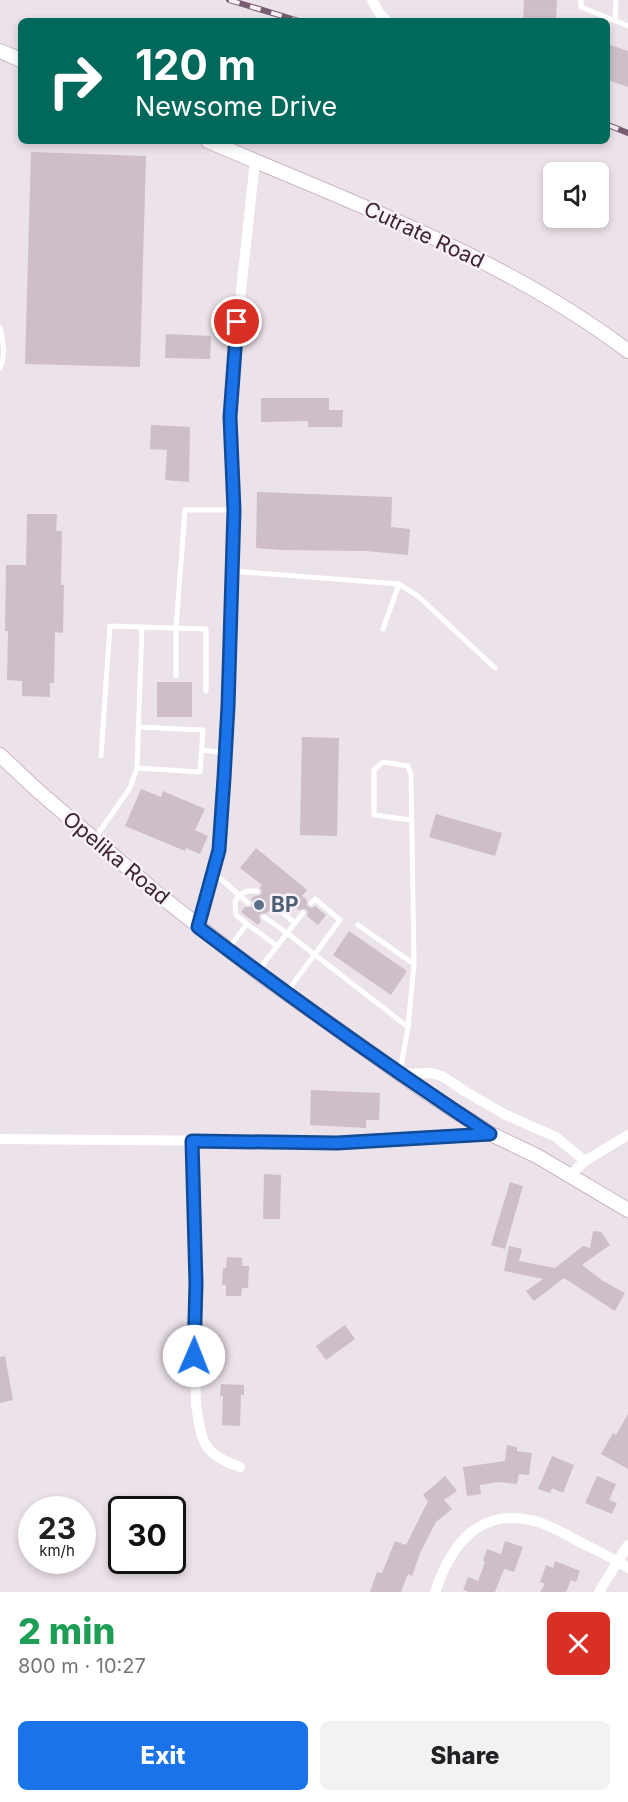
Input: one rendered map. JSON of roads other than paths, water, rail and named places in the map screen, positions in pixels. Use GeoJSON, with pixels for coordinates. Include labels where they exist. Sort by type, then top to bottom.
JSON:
{"type":"FeatureCollection","features":[{"type":"Feature","properties":{"kind":"main road"},"geometry":{"type":"LineString","coordinates":[[0,51],[18,59]]}},
{"type":"Feature","properties":{"kind":"main road","name":"Cutrate Road"},"geometry":{"type":"LineString","coordinates":[[215,144],[481,259],[545,295],[628,351]]}},
{"type":"Feature","properties":{"kind":"main road","name":"Opelika Road"},"geometry":{"type":"LineString","coordinates":[[0,755],[94,840],[198,927],[258,972],[400,1074],[490,1134],[537,1156],[628,1210]]}},
{"type":"Feature","properties":{"kind":"street"},"geometry":{"type":"LineString","coordinates":[[372,0],[384,18]]}},
{"type":"Feature","properties":{"kind":"street"},"geometry":{"type":"LineString","coordinates":[[198,927],[219,850],[226,753],[234,510],[230,417],[255,161]]}},
{"type":"Feature","properties":{"kind":"street"},"geometry":{"type":"LineString","coordinates":[[400,1074],[430,1073],[442,1076],[504,1114],[556,1137],[585,1161]]}},
{"type":"Feature","properties":{"kind":"street"},"geometry":{"type":"LineString","coordinates":[[0,1139],[337,1143],[490,1134]]}},
{"type":"Feature","properties":{"kind":"street"},"geometry":{"type":"LineString","coordinates":[[569,1176],[585,1161],[628,1135]]}},
{"type":"Feature","properties":{"kind":"street"},"geometry":{"type":"LineString","coordinates":[[192,1141],[196,1283],[194,1356],[199,1424],[206,1447],[216,1456],[240,1467]]}},
{"type":"Feature","properties":{"kind":"street"},"geometry":{"type":"LineString","coordinates":[[435,1592],[444,1567],[459,1543],[480,1526],[508,1517],[536,1521],[628,1568]]}},
{"type":"Feature","properties":{"kind":"street"},"geometry":{"type":"LineString","coordinates":[[599,1592],[628,1545]]}},
{"type":"Feature","properties":{"kind":"lane"},"geometry":{"type":"LineString","coordinates":[[581,0],[581,7],[608,18]]}},
{"type":"Feature","properties":{"kind":"lane"},"geometry":{"type":"LineString","coordinates":[[615,21],[616,0]]}},
{"type":"Feature","properties":{"kind":"lane"},"geometry":{"type":"LineString","coordinates":[[610,19],[628,26]]}},
{"type":"Feature","properties":{"kind":"lane"},"geometry":{"type":"LineString","coordinates":[[0,327],[3,362],[0,368]]}},
{"type":"Feature","properties":{"kind":"lane"},"geometry":{"type":"LineString","coordinates":[[176,676],[176,628],[185,510],[234,510]]}},
{"type":"Feature","properties":{"kind":"lane"},"geometry":{"type":"LineString","coordinates":[[232,571],[399,584],[419,597],[495,668]]}},
{"type":"Feature","properties":{"kind":"lane"},"geometry":{"type":"LineString","coordinates":[[383,629],[399,584]]}},
{"type":"Feature","properties":{"kind":"lane"},"geometry":{"type":"LineString","coordinates":[[101,756],[110,626],[206,629],[206,691]]}},
{"type":"Feature","properties":{"kind":"lane"},"geometry":{"type":"LineString","coordinates":[[94,840],[130,788],[136,768],[142,627]]}},
{"type":"Feature","properties":{"kind":"lane"},"geometry":{"type":"LineString","coordinates":[[136,768],[200,772],[203,730],[138,727]]}},
{"type":"Feature","properties":{"kind":"lane"},"geometry":{"type":"LineString","coordinates":[[202,750],[226,753]]}},
{"type":"Feature","properties":{"kind":"lane"},"geometry":{"type":"LineString","coordinates":[[400,1074],[408,1027],[414,964],[411,774],[408,766],[383,762],[374,770],[374,814],[411,820]]}},
{"type":"Feature","properties":{"kind":"lane"},"geometry":{"type":"LineString","coordinates":[[213,873],[248,903]]}},
{"type":"Feature","properties":{"kind":"lane"},"geometry":{"type":"LineString","coordinates":[[257,891],[247,891],[239,895],[235,902],[236,915],[277,946]]}},
{"type":"Feature","properties":{"kind":"lane"},"geometry":{"type":"LineString","coordinates":[[287,993],[340,920],[315,899],[311,903]]}},
{"type":"Feature","properties":{"kind":"lane"},"geometry":{"type":"LineString","coordinates":[[274,905],[295,923]]}},
{"type":"Feature","properties":{"kind":"lane"},"geometry":{"type":"LineString","coordinates":[[258,972],[303,913]]}},
{"type":"Feature","properties":{"kind":"lane"},"geometry":{"type":"LineString","coordinates":[[264,917],[408,1027]]}},
{"type":"Feature","properties":{"kind":"lane"},"geometry":{"type":"LineString","coordinates":[[228,950],[247,924]]}},
{"type":"Feature","properties":{"kind":"lane"},"geometry":{"type":"LineString","coordinates":[[358,925],[414,964]]}},
{"type":"Feature","properties":{"kind":"railway"},"geometry":{"type":"LineString","coordinates":[[229,0],[289,18]]}},
{"type":"Feature","properties":{"kind":"railway"},"geometry":{"type":"LineString","coordinates":[[610,126],[628,133]]}},
{"type":"Feature","properties":{"kind":"place","name":"BP"},"geometry":{"type":"Point","coordinates":[259,905]}}]}
